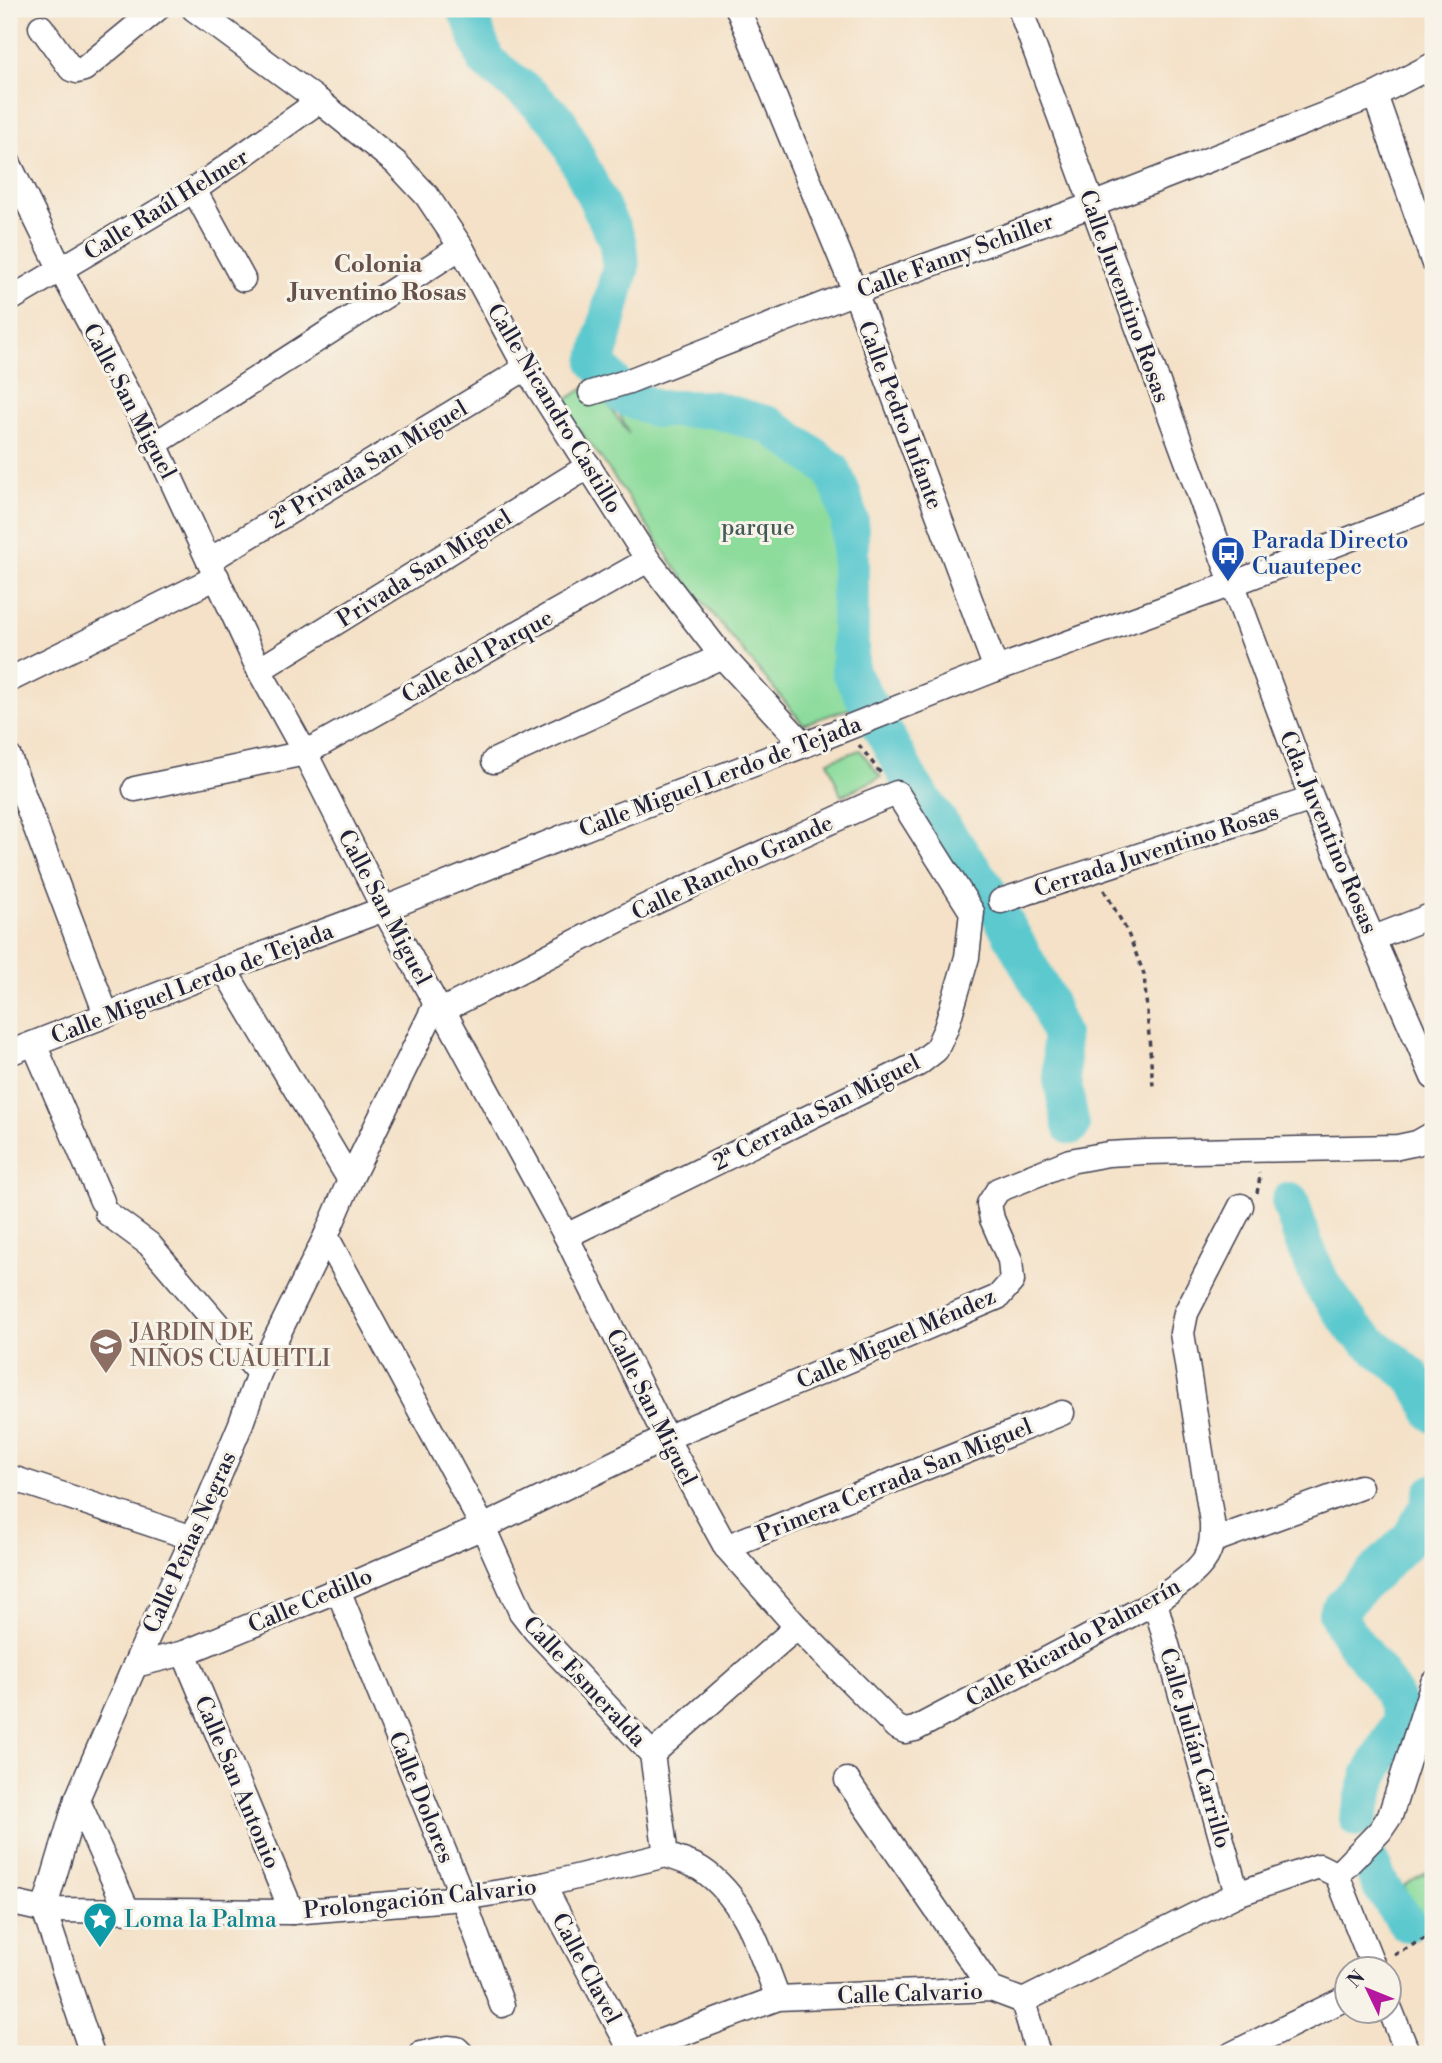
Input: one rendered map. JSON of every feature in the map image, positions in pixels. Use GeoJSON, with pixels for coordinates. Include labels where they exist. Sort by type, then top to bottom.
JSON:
{"type":"FeatureCollection","features":[{"type":"Feature","properties":{"kind":"street"},"geometry":{"type":"LineString","coordinates":[[41,27],[71,69],[77,71],[84,69],[157,9]]}},
{"type":"Feature","properties":{"kind":"street","name":"Calle Nicandro Castillo"},"geometry":{"type":"LineString","coordinates":[[194,9],[396,163],[427,196],[461,247],[526,368],[648,560],[722,656],[812,741]]}},
{"type":"Feature","properties":{"kind":"street","name":"Calle Pedro Infante"},"geometry":{"type":"LineString","coordinates":[[738,9],[855,292],[996,668]]}},
{"type":"Feature","properties":{"kind":"street","name":"Calle Juventino Rosas"},"geometry":{"type":"LineString","coordinates":[[1025,12],[1092,205],[1232,584]]}},
{"type":"Feature","properties":{"kind":"street","name":"Calle Fanny Schiller"},"geometry":{"type":"LineString","coordinates":[[611,387],[1375,95],[1433,65]]}},
{"type":"Feature","properties":{"kind":"street"},"geometry":{"type":"LineString","coordinates":[[1375,95],[1433,261]]}},
{"type":"Feature","properties":{"kind":"street","name":"Calle Raúl Helmer"},"geometry":{"type":"LineString","coordinates":[[9,300],[194,190],[319,102]]}},
{"type":"Feature","properties":{"kind":"street","name":"Calle San Miguel"},"geometry":{"type":"LineString","coordinates":[[9,164],[61,270],[155,444],[259,670],[305,753],[384,909],[566,1236],[666,1438],[726,1547],[797,1627],[896,1727],[905,1731]]}},
{"type":"Feature","properties":{"kind":"street"},"geometry":{"type":"LineString","coordinates":[[194,190],[243,279]]}},
{"type":"Feature","properties":{"kind":"street"},"geometry":{"type":"LineString","coordinates":[[155,444],[461,247]]}},
{"type":"Feature","properties":{"kind":"street","name":"2ª Privada San Miguel"},"geometry":{"type":"LineString","coordinates":[[9,680],[213,569],[526,368]]}},
{"type":"Feature","properties":{"kind":"street","name":"Privada San Miguel"},"geometry":{"type":"LineString","coordinates":[[259,670],[589,466]]}},
{"type":"Feature","properties":{"kind":"street","name":"Calle Miguel Lerdo de Tejada"},"geometry":{"type":"LineString","coordinates":[[9,1053],[384,909],[996,668],[1232,584],[1433,508]]}},
{"type":"Feature","properties":{"kind":"street","name":"Calle del Parque"},"geometry":{"type":"LineString","coordinates":[[135,789],[305,753],[648,560]]}},
{"type":"Feature","properties":{"kind":"street","name":"Cda. Juventino Rosas"},"geometry":{"type":"LineString","coordinates":[[1232,584],[1312,799],[1433,1077]]}},
{"type":"Feature","properties":{"kind":"street"},"geometry":{"type":"LineString","coordinates":[[494,761],[722,656]]}},
{"type":"Feature","properties":{"kind":"street"},"geometry":{"type":"LineString","coordinates":[[9,757],[106,1014]]}},
{"type":"Feature","properties":{"kind":"street","name":"2ª Cerrada San Miguel"},"geometry":{"type":"LineString","coordinates":[[566,1236],[918,1064],[936,1050],[946,1028],[967,957],[972,912],[897,793]]}},
{"type":"Feature","properties":{"kind":"street","name":"Calle Rancho Grande"},"geometry":{"type":"LineString","coordinates":[[440,1007],[640,909],[897,793]]}},
{"type":"Feature","properties":{"kind":"street","name":"Cerrada Juventino Rosas"},"geometry":{"type":"LineString","coordinates":[[1001,901],[1312,799]]}},
{"type":"Feature","properties":{"kind":"street"},"geometry":{"type":"LineString","coordinates":[[1374,938],[1433,915]]}},
{"type":"Feature","properties":{"kind":"street"},"geometry":{"type":"LineString","coordinates":[[224,969],[350,1180]]}},
{"type":"Feature","properties":{"kind":"street","name":"Calle Peñas Negras"},"geometry":{"type":"LineString","coordinates":[[44,1910],[77,1799],[193,1538],[259,1373],[326,1236],[350,1180],[440,1007]]}},
{"type":"Feature","properties":{"kind":"street"},"geometry":{"type":"LineString","coordinates":[[34,1044],[104,1207],[149,1244],[259,1373]]}},
{"type":"Feature","properties":{"kind":"street","name":"Calle Miguel Méndez"},"geometry":{"type":"LineString","coordinates":[[666,1438],[998,1297],[1012,1281],[1010,1260],[992,1219],[989,1204],[998,1190],[1070,1161],[1108,1154],[1398,1147],[1417,1143],[1433,1134]]}},
{"type":"Feature","properties":{"kind":"street"},"geometry":{"type":"LineString","coordinates":[[1241,1206],[1182,1324],[1212,1522],[1212,1541],[1360,1486]]}},
{"type":"Feature","properties":{"kind":"street","name":"Calle Esmeralda"},"geometry":{"type":"LineString","coordinates":[[326,1236],[483,1527],[521,1612],[652,1754],[666,1855]]}},
{"type":"Feature","properties":{"kind":"street","name":"Primera Cerrada San Miguel"},"geometry":{"type":"LineString","coordinates":[[726,1547],[1062,1413]]}},
{"type":"Feature","properties":{"kind":"street","name":"Calle Cedillo"},"geometry":{"type":"LineString","coordinates":[[135,1665],[184,1653],[338,1590],[483,1527],[666,1438]]}},
{"type":"Feature","properties":{"kind":"street"},"geometry":{"type":"LineString","coordinates":[[9,1477],[193,1538]]}},
{"type":"Feature","properties":{"kind":"street","name":"Calle Ricardo Palmerín"},"geometry":{"type":"LineString","coordinates":[[905,1731],[915,1729],[1155,1602],[1188,1578],[1208,1555],[1212,1541]]}},
{"type":"Feature","properties":{"kind":"street","name":"Calle Dolores"},"geometry":{"type":"LineString","coordinates":[[338,1590],[463,1898],[502,2005]]}},
{"type":"Feature","properties":{"kind":"street","name":"Calle Julián Carrillo"},"geometry":{"type":"LineString","coordinates":[[1155,1602],[1237,1894]]}},
{"type":"Feature","properties":{"kind":"street"},"geometry":{"type":"LineString","coordinates":[[652,1754],[797,1627]]}},
{"type":"Feature","properties":{"kind":"street","name":"Calle San Antonio"},"geometry":{"type":"LineString","coordinates":[[184,1653],[292,1912]]}},
{"type":"Feature","properties":{"kind":"street"},"geometry":{"type":"LineString","coordinates":[[1343,1869],[1380,1831],[1390,1816],[1433,1683]]}},
{"type":"Feature","properties":{"kind":"street"},"geometry":{"type":"LineString","coordinates":[[847,1780],[992,1989]]}},
{"type":"Feature","properties":{"kind":"street"},"geometry":{"type":"LineString","coordinates":[[77,1799],[127,1910]]}},
{"type":"Feature","properties":{"kind":"street"},"geometry":{"type":"LineString","coordinates":[[666,1855],[699,1868],[719,1883],[736,1903],[750,1926],[778,1998]]}},
{"type":"Feature","properties":{"kind":"street","name":"Prolongación Calvario"},"geometry":{"type":"LineString","coordinates":[[9,1902],[44,1910],[292,1912],[463,1898],[543,1885],[666,1855]]}},
{"type":"Feature","properties":{"kind":"street"},"geometry":{"type":"LineString","coordinates":[[1030,2048],[1023,2001],[1237,1894],[1319,1866],[1343,1869]]}},
{"type":"Feature","properties":{"kind":"street"},"geometry":{"type":"LineString","coordinates":[[1343,1869],[1369,1954]]}},
{"type":"Feature","properties":{"kind":"street","name":"Calle Clavel"},"geometry":{"type":"LineString","coordinates":[[543,1885],[629,2053]]}},
{"type":"Feature","properties":{"kind":"street"},"geometry":{"type":"LineString","coordinates":[[44,1910],[92,2054]]}},
{"type":"Feature","properties":{"kind":"street","name":"Calle Calvario"},"geometry":{"type":"LineString","coordinates":[[629,2053],[778,1998],[992,1989],[1023,2001]]}},
{"type":"Feature","properties":{"kind":"street"},"geometry":{"type":"LineString","coordinates":[[1232,2054],[1334,2004]]}},
{"type":"Feature","properties":{"kind":"street"},"geometry":{"type":"LineString","coordinates":[[1396,2024],[1408,2054]]}},
{"type":"Feature","properties":{"kind":"street"},"geometry":{"type":"LineString","coordinates":[[421,2054],[455,2051]]}},
{"type":"Feature","properties":{"kind":"path"},"geometry":{"type":"LineString","coordinates":[[858,745],[897,793]]}},
{"type":"Feature","properties":{"kind":"path"},"geometry":{"type":"LineString","coordinates":[[1091,871],[1127,931],[1144,974],[1153,1086]]}},
{"type":"Feature","properties":{"kind":"path"},"geometry":{"type":"LineString","coordinates":[[1241,1206],[1241,1198],[1256,1196],[1260,1177],[1256,1150]]}},
{"type":"Feature","properties":{"kind":"path"},"geometry":{"type":"LineString","coordinates":[[1410,1948],[1431,1936]]}},
{"type":"Feature","properties":{"kind":"green space","name":"parque"},"geometry":{"type":"Polygon","coordinates":[[[592,383],[629,434],[614,403],[625,397],[657,409],[712,409],[769,425],[832,470],[850,521],[850,671],[866,703],[803,724],[679,573],[603,461],[560,404],[592,383]]]}},
{"type":"Feature","properties":{"kind":"green space"},"geometry":{"type":"Polygon","coordinates":[[[860,750],[881,777],[841,796],[828,761],[860,750]]]}},
{"type":"Feature","properties":{"kind":"green space"},"geometry":{"type":"Polygon","coordinates":[[[1433,1869],[1433,1951],[1404,1886],[1433,1869]]]}},
{"type":"Feature","properties":{"kind":"waterway"},"geometry":{"type":"LineString","coordinates":[[465,9],[486,61],[530,95],[559,122],[617,240],[621,266],[597,363],[625,397],[657,409],[712,409],[769,425],[832,470],[850,521],[850,671],[912,784],[985,887],[1045,995],[1060,1035],[1062,1080],[1071,1126]]}},
{"type":"Feature","properties":{"kind":"waterway"},"geometry":{"type":"LineString","coordinates":[[1290,1201],[1322,1285],[1355,1330],[1412,1376],[1433,1413]]}},
{"type":"Feature","properties":{"kind":"waterway"},"geometry":{"type":"LineString","coordinates":[[1358,1818],[1370,1776],[1402,1720],[1390,1691],[1337,1613],[1410,1538],[1428,1508],[1433,1493]]}},
{"type":"Feature","properties":{"kind":"waterway"},"geometry":{"type":"LineString","coordinates":[[1371,1865],[1382,1888],[1407,1923]]}},
{"type":"Feature","properties":{"kind":"place","name":"Parada Directo Cuautepec"},"geometry":{"type":"Point","coordinates":[1228,583]}},
{"type":"Feature","properties":{"kind":"place","name":"JARDIN DE NIÑOS CUAUHTLI"},"geometry":{"type":"Point","coordinates":[106,1375]}},
{"type":"Feature","properties":{"kind":"place","name":"Loma la Palma"},"geometry":{"type":"Point","coordinates":[100,1949]}},
{"type":"Feature","properties":{"kind":"district","name":"Colonia Juventino Rosas"},"geometry":{"type":"Point","coordinates":[378,278]}}]}
